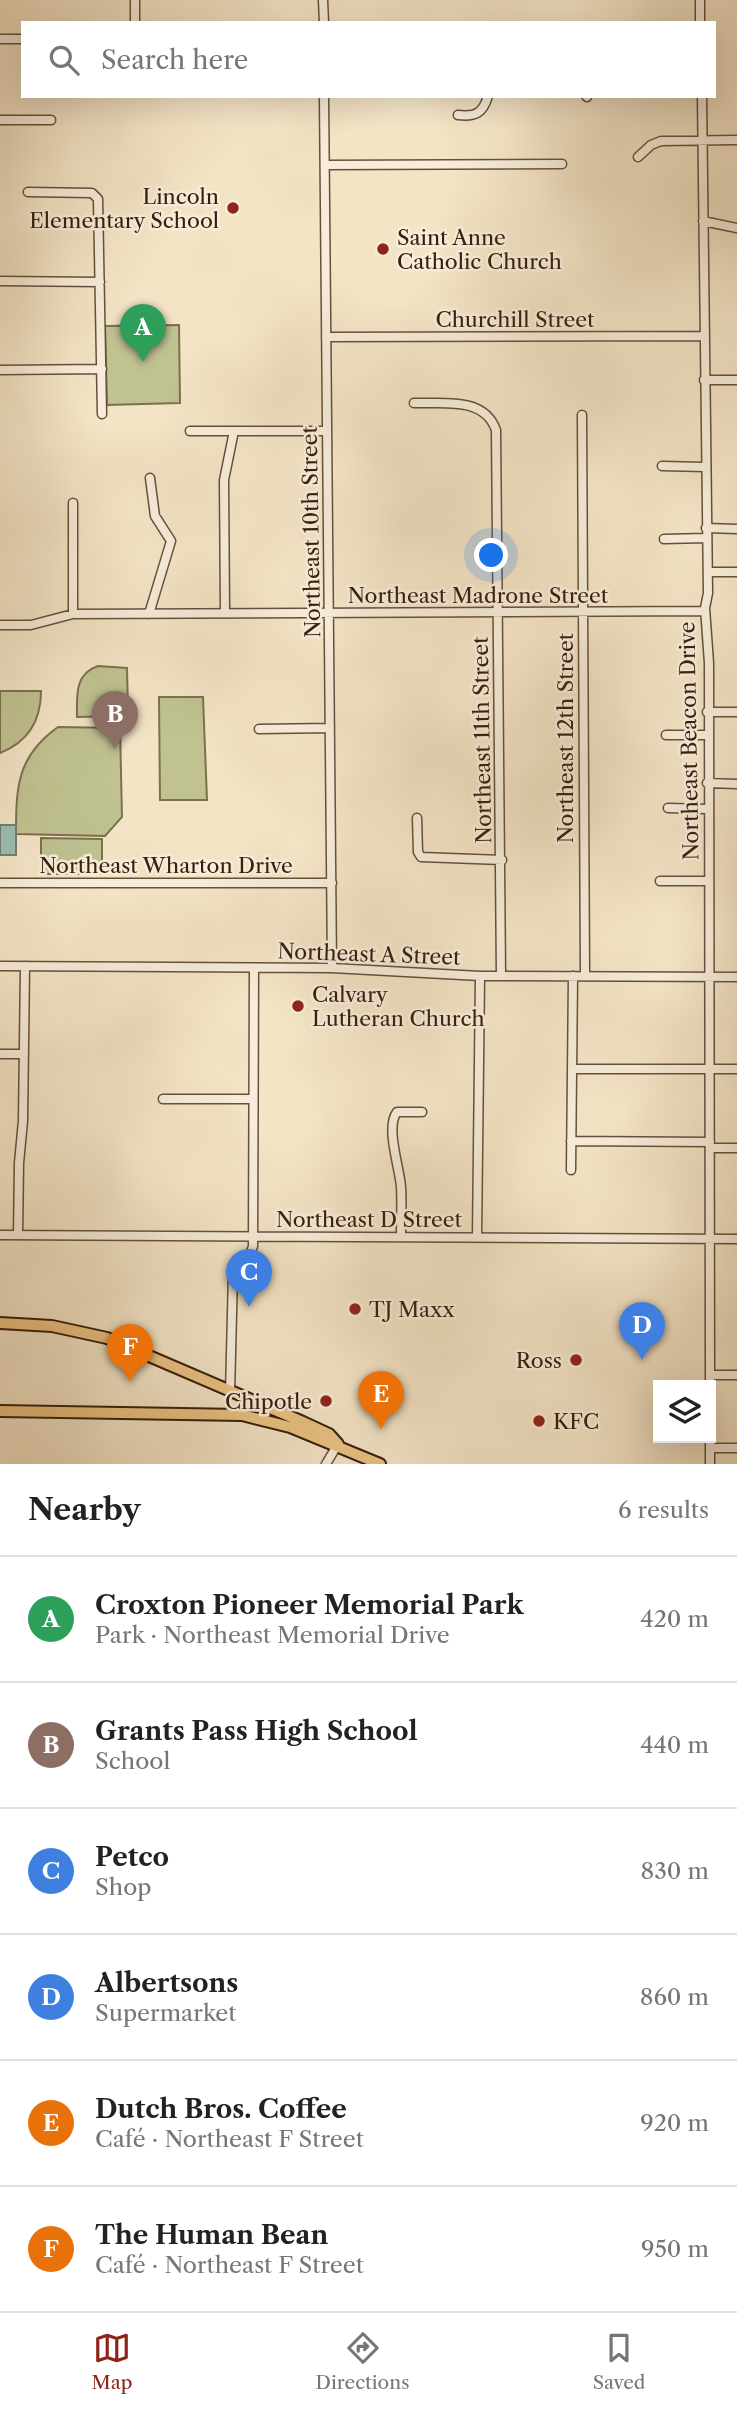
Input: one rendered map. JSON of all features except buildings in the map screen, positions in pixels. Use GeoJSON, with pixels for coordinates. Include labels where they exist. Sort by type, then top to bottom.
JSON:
{"type":"FeatureCollection","features":[{"type":"Feature","properties":{"kind":"main road"},"geometry":{"type":"LineString","coordinates":[[0,1323],[52,1326],[107,1338],[320,1430],[338,1444],[380,1464]]}},
{"type":"Feature","properties":{"kind":"main road"},"geometry":{"type":"LineString","coordinates":[[0,1411],[242,1415],[273,1422],[327,1443],[338,1444]]}},
{"type":"Feature","properties":{"kind":"street"},"geometry":{"type":"LineString","coordinates":[[135,0],[135,21]]}},
{"type":"Feature","properties":{"kind":"street"},"geometry":{"type":"LineString","coordinates":[[323,0],[324,21]]}},
{"type":"Feature","properties":{"kind":"street"},"geometry":{"type":"LineString","coordinates":[[700,0],[700,21]]}},
{"type":"Feature","properties":{"kind":"street"},"geometry":{"type":"LineString","coordinates":[[0,39],[21,38]]}},
{"type":"Feature","properties":{"kind":"street","name":"Northeast 10th Street"},"geometry":{"type":"LineString","coordinates":[[324,98],[332,968]]}},
{"type":"Feature","properties":{"kind":"street"},"geometry":{"type":"LineString","coordinates":[[458,115],[477,115],[484,110],[487,98]]}},
{"type":"Feature","properties":{"kind":"street","name":"Northeast Beacon Drive"},"geometry":{"type":"LineString","coordinates":[[702,98],[708,572],[705,611],[709,663],[707,783],[710,1380]]}},
{"type":"Feature","properties":{"kind":"street"},"geometry":{"type":"LineString","coordinates":[[0,120],[51,120]]}},
{"type":"Feature","properties":{"kind":"street"},"geometry":{"type":"LineString","coordinates":[[638,157],[651,145],[661,141],[737,140]]}},
{"type":"Feature","properties":{"kind":"street"},"geometry":{"type":"LineString","coordinates":[[325,165],[562,164]]}},
{"type":"Feature","properties":{"kind":"street"},"geometry":{"type":"LineString","coordinates":[[28,192],[97,195],[102,414]]}},
{"type":"Feature","properties":{"kind":"street"},"geometry":{"type":"LineString","coordinates":[[703,220],[737,228]]}},
{"type":"Feature","properties":{"kind":"street"},"geometry":{"type":"LineString","coordinates":[[0,281],[100,282]]}},
{"type":"Feature","properties":{"kind":"street","name":"Churchill Street"},"geometry":{"type":"LineString","coordinates":[[326,337],[704,336]]}},
{"type":"Feature","properties":{"kind":"street"},"geometry":{"type":"LineString","coordinates":[[0,370],[102,369]]}},
{"type":"Feature","properties":{"kind":"street"},"geometry":{"type":"LineString","coordinates":[[704,380],[737,380]]}},
{"type":"Feature","properties":{"kind":"street","name":"Northeast 11th Street"},"geometry":{"type":"LineString","coordinates":[[414,403],[472,406],[485,412],[494,423],[497,438],[501,975]]}},
{"type":"Feature","properties":{"kind":"street","name":"Northeast 12th Street"},"geometry":{"type":"LineString","coordinates":[[582,415],[585,976]]}},
{"type":"Feature","properties":{"kind":"street"},"geometry":{"type":"LineString","coordinates":[[190,431],[327,431]]}},
{"type":"Feature","properties":{"kind":"street"},"geometry":{"type":"LineString","coordinates":[[225,612],[224,480],[234,431]]}},
{"type":"Feature","properties":{"kind":"street"},"geometry":{"type":"LineString","coordinates":[[663,466],[705,467]]}},
{"type":"Feature","properties":{"kind":"street"},"geometry":{"type":"LineString","coordinates":[[149,614],[171,541],[155,516],[150,478]]}},
{"type":"Feature","properties":{"kind":"street"},"geometry":{"type":"LineString","coordinates":[[73,503],[73,614]]}},
{"type":"Feature","properties":{"kind":"street"},"geometry":{"type":"LineString","coordinates":[[706,528],[737,528]]}},
{"type":"Feature","properties":{"kind":"street"},"geometry":{"type":"LineString","coordinates":[[664,539],[706,538]]}},
{"type":"Feature","properties":{"kind":"street"},"geometry":{"type":"LineString","coordinates":[[708,572],[737,572]]}},
{"type":"Feature","properties":{"kind":"street","name":"Northeast Madrone Street"},"geometry":{"type":"LineString","coordinates":[[0,625],[31,625],[73,614],[705,611]]}},
{"type":"Feature","properties":{"kind":"street"},"geometry":{"type":"LineString","coordinates":[[707,712],[737,712]]}},
{"type":"Feature","properties":{"kind":"street"},"geometry":{"type":"LineString","coordinates":[[259,729],[330,728]]}},
{"type":"Feature","properties":{"kind":"street"},"geometry":{"type":"LineString","coordinates":[[666,735],[707,735]]}},
{"type":"Feature","properties":{"kind":"street"},"geometry":{"type":"LineString","coordinates":[[707,783],[737,783]]}},
{"type":"Feature","properties":{"kind":"street"},"geometry":{"type":"LineString","coordinates":[[668,808],[708,809]]}},
{"type":"Feature","properties":{"kind":"street"},"geometry":{"type":"LineString","coordinates":[[417,818],[418,852],[426,860],[502,860]]}},
{"type":"Feature","properties":{"kind":"street"},"geometry":{"type":"LineString","coordinates":[[660,881],[708,881]]}},
{"type":"Feature","properties":{"kind":"street","name":"Northeast Wharton Drive"},"geometry":{"type":"LineString","coordinates":[[0,883],[332,883]]}},
{"type":"Feature","properties":{"kind":"street","name":"Northeast A Street"},"geometry":{"type":"LineString","coordinates":[[0,966],[332,968],[480,976],[737,977]]}},
{"type":"Feature","properties":{"kind":"street"},"geometry":{"type":"LineString","coordinates":[[18,1235],[25,966]]}},
{"type":"Feature","properties":{"kind":"street"},"geometry":{"type":"LineString","coordinates":[[230,1393],[233,1273],[236,1264],[250,1255],[253,1236],[254,968]]}},
{"type":"Feature","properties":{"kind":"street"},"geometry":{"type":"LineString","coordinates":[[477,1237],[480,976]]}},
{"type":"Feature","properties":{"kind":"street"},"geometry":{"type":"LineString","coordinates":[[571,1170],[573,976]]}},
{"type":"Feature","properties":{"kind":"street"},"geometry":{"type":"LineString","coordinates":[[0,1054],[24,1054]]}},
{"type":"Feature","properties":{"kind":"street"},"geometry":{"type":"LineString","coordinates":[[572,1069],[737,1069]]}},
{"type":"Feature","properties":{"kind":"street"},"geometry":{"type":"LineString","coordinates":[[163,1098],[253,1099]]}},
{"type":"Feature","properties":{"kind":"street"},"geometry":{"type":"LineString","coordinates":[[401,1237],[401,1186],[394,1150],[394,1116],[397,1112],[422,1112]]}},
{"type":"Feature","properties":{"kind":"street"},"geometry":{"type":"LineString","coordinates":[[571,1141],[737,1148]]}},
{"type":"Feature","properties":{"kind":"street","name":"Northeast D Street"},"geometry":{"type":"LineString","coordinates":[[0,1236],[737,1239]]}},
{"type":"Feature","properties":{"kind":"street"},"geometry":{"type":"LineString","coordinates":[[710,1375],[737,1375]]}},
{"type":"Feature","properties":{"kind":"street"},"geometry":{"type":"LineString","coordinates":[[710,1443],[710,1464]]}},
{"type":"Feature","properties":{"kind":"street"},"geometry":{"type":"LineString","coordinates":[[327,1464],[338,1444]]}},
{"type":"Feature","properties":{"kind":"street"},"geometry":{"type":"LineString","coordinates":[[710,1448],[737,1448]]}},
{"type":"Feature","properties":{"kind":"green space"},"geometry":{"type":"Polygon","coordinates":[[[179,325],[180,403],[107,405],[105,326],[179,325]]]}},
{"type":"Feature","properties":{"kind":"green space"},"geometry":{"type":"Polygon","coordinates":[[[98,666],[127,668],[128,711],[123,716],[77,717],[78,687],[85,675],[98,666]]]}},
{"type":"Feature","properties":{"kind":"green space"},"geometry":{"type":"Polygon","coordinates":[[[0,691],[41,691],[39,711],[31,729],[18,743],[0,753],[0,691]]]}},
{"type":"Feature","properties":{"kind":"green space"},"geometry":{"type":"Polygon","coordinates":[[[159,697],[203,697],[207,800],[160,800],[159,697]]]}},
{"type":"Feature","properties":{"kind":"green space"},"geometry":{"type":"Polygon","coordinates":[[[58,727],[120,728],[122,817],[105,836],[16,834],[18,787],[27,761],[44,738],[58,727]]]}},
{"type":"Feature","properties":{"kind":"green space"},"geometry":{"type":"Polygon","coordinates":[[[41,838],[102,839],[102,874],[41,874],[41,838]]]}},
{"type":"Feature","properties":{"kind":"water"},"geometry":{"type":"Polygon","coordinates":[[[0,825],[16,825],[16,855],[0,855],[0,825]]]}},
{"type":"Feature","properties":{"kind":"place","name":"Lincoln Elementary School"},"geometry":{"type":"Point","coordinates":[233,208]}},
{"type":"Feature","properties":{"kind":"place","name":"Saint Anne Catholic Church"},"geometry":{"type":"Point","coordinates":[383,249]}},
{"type":"Feature","properties":{"kind":"place","name":"Croxton Pioneer Memorial Park"},"geometry":{"type":"Point","coordinates":[143,362]}},
{"type":"Feature","properties":{"kind":"place","name":"Grants Pass High School"},"geometry":{"type":"Point","coordinates":[115,749]}},
{"type":"Feature","properties":{"kind":"place","name":"Calvary Lutheran Church"},"geometry":{"type":"Point","coordinates":[298,1006]}},
{"type":"Feature","properties":{"kind":"place","name":"Petco"},"geometry":{"type":"Point","coordinates":[249,1307]}},
{"type":"Feature","properties":{"kind":"place","name":"TJ Maxx"},"geometry":{"type":"Point","coordinates":[355,1309]}},
{"type":"Feature","properties":{"kind":"place","name":"Ross"},"geometry":{"type":"Point","coordinates":[576,1360]}},
{"type":"Feature","properties":{"kind":"place","name":"Albertsons"},"geometry":{"type":"Point","coordinates":[642,1360]}},
{"type":"Feature","properties":{"kind":"place","name":"The Human Bean"},"geometry":{"type":"Point","coordinates":[130,1382]}},
{"type":"Feature","properties":{"kind":"place","name":"Chipotle"},"geometry":{"type":"Point","coordinates":[326,1401]}},
{"type":"Feature","properties":{"kind":"place","name":"KFC"},"geometry":{"type":"Point","coordinates":[539,1421]}},
{"type":"Feature","properties":{"kind":"place","name":"Dutch Bros. Coffee"},"geometry":{"type":"Point","coordinates":[381,1429]}}]}
